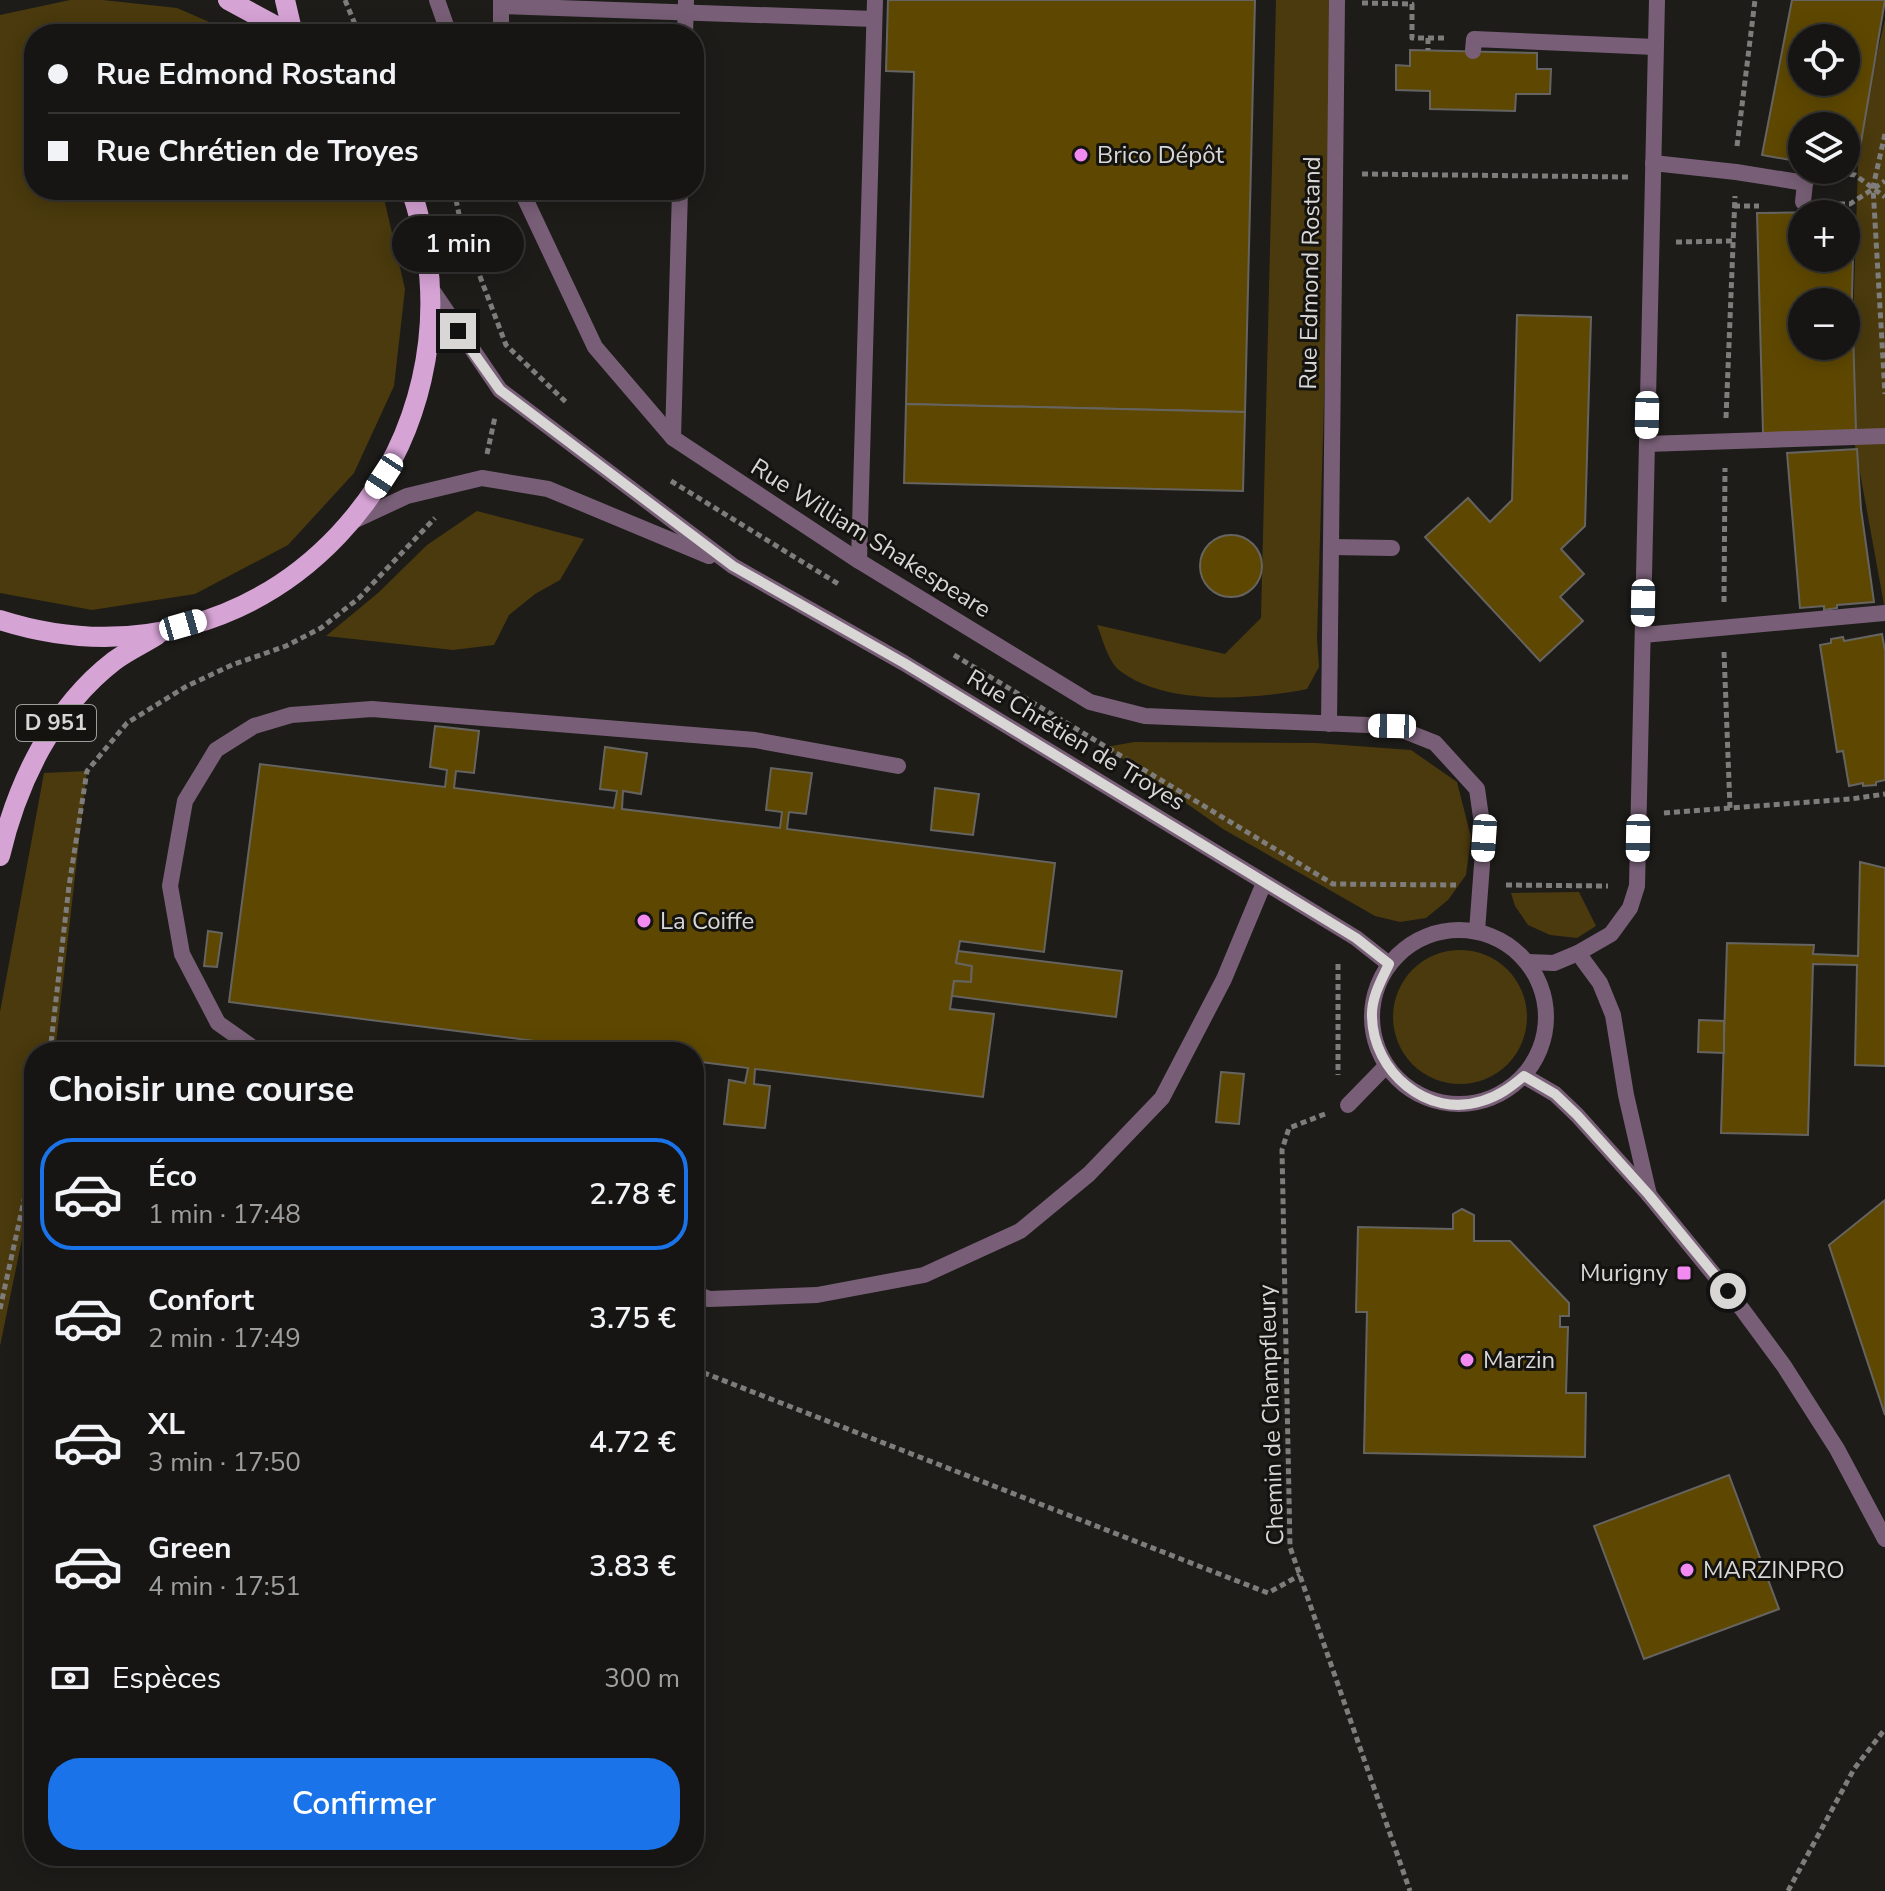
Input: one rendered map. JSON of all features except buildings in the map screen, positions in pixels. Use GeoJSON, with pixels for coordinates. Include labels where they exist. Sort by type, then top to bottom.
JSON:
{"type":"FeatureCollection","features":[{"type":"Feature","properties":{"kind":"main road"},"geometry":{"type":"LineString","coordinates":[[228,0],[275,24]]}},
{"type":"Feature","properties":{"kind":"main road"},"geometry":{"type":"LineString","coordinates":[[285,0],[290,24]]}},
{"type":"Feature","properties":{"kind":"main road"},"geometry":{"type":"LineString","coordinates":[[0,620],[46,632],[86,636],[165,630],[217,615],[266,592],[310,561],[349,523],[394,459],[416,406],[429,349],[432,290],[425,236],[414,200]]}},
{"type":"Feature","properties":{"kind":"main road","name":"D 951"},"geometry":{"type":"LineString","coordinates":[[0,856],[6,829],[30,767],[54,726],[82,691],[114,662],[165,630]]}},
{"type":"Feature","properties":{"kind":"street"},"geometry":{"type":"LineString","coordinates":[[437,0],[445,24]]}},
{"type":"Feature","properties":{"kind":"street"},"geometry":{"type":"LineString","coordinates":[[859,561],[875,0]]}},
{"type":"Feature","properties":{"kind":"street"},"geometry":{"type":"LineString","coordinates":[[1528,962],[1554,963],[1611,934],[1630,908],[1637,886],[1657,0]]}},
{"type":"Feature","properties":{"kind":"street","name":"Rue Edmond Rostand"},"geometry":{"type":"LineString","coordinates":[[1329,724],[1337,2]]}},
{"type":"Feature","properties":{"kind":"street"},"geometry":{"type":"LineString","coordinates":[[501,24],[501,3],[686,6],[874,19]]}},
{"type":"Feature","properties":{"kind":"street"},"geometry":{"type":"LineString","coordinates":[[1473,51],[1474,39],[1655,47]]}},
{"type":"Feature","properties":{"kind":"street"},"geometry":{"type":"LineString","coordinates":[[1653,170],[1788,175]]}},
{"type":"Feature","properties":{"kind":"street","name":"Rue William Shakespeare"},"geometry":{"type":"LineString","coordinates":[[526,200],[595,347],[673,438],[859,561],[1090,702],[1145,716],[1329,724]]}},
{"type":"Feature","properties":{"kind":"street"},"geometry":{"type":"LineString","coordinates":[[673,438],[680,200]]}},
{"type":"Feature","properties":{"kind":"street","name":"Rue Chrétien de Troyes"},"geometry":{"type":"LineString","coordinates":[[432,290],[500,390],[733,566]]}},
{"type":"Feature","properties":{"kind":"street"},"geometry":{"type":"LineString","coordinates":[[1647,444],[1885,436]]}},
{"type":"Feature","properties":{"kind":"street","name":"Rue Chrétien de Troyes"},"geometry":{"type":"LineString","coordinates":[[349,523],[407,496],[482,478],[548,489],[733,566],[904,663],[1356,938],[1389,964]]}},
{"type":"Feature","properties":{"kind":"street"},"geometry":{"type":"LineString","coordinates":[[1331,547],[1392,548]]}},
{"type":"Feature","properties":{"kind":"street"},"geometry":{"type":"LineString","coordinates":[[1643,635],[1885,613]]}},
{"type":"Feature","properties":{"kind":"street"},"geometry":{"type":"LineString","coordinates":[[245,1042],[218,1023],[182,954],[170,886],[185,801],[216,750],[254,726],[291,715],[372,709],[755,740],[898,766]]}},
{"type":"Feature","properties":{"kind":"street"},"geometry":{"type":"LineString","coordinates":[[1329,724],[1392,726],[1435,743],[1477,789],[1484,838],[1477,931]]}},
{"type":"Feature","properties":{"kind":"street"},"geometry":{"type":"LineString","coordinates":[[704,1297],[817,1295],[924,1275],[1020,1231],[1089,1174],[1162,1098],[1224,979],[1264,883]]}},
{"type":"Feature","properties":{"kind":"street"},"geometry":{"type":"LineString","coordinates":[[1452,930],[1477,931],[1496,937],[1514,948],[1528,962],[1541,984],[1547,1008],[1546,1033],[1538,1056],[1524,1076],[1503,1093],[1479,1102],[1453,1105],[1427,1099],[1404,1086],[1386,1066],[1375,1042],[1371,1015],[1377,988],[1389,964],[1407,947],[1428,935],[1452,930]]}},
{"type":"Feature","properties":{"kind":"street"},"geometry":{"type":"LineString","coordinates":[[1578,953],[1600,983],[1613,1015],[1626,1095],[1649,1195]]}},
{"type":"Feature","properties":{"kind":"street"},"geometry":{"type":"LineString","coordinates":[[1343,1107],[1386,1066]]}},
{"type":"Feature","properties":{"kind":"street"},"geometry":{"type":"LineString","coordinates":[[1524,1076],[1555,1094],[1577,1115],[1649,1195],[1742,1309],[1784,1366],[1837,1449],[1885,1539]]}},
{"type":"Feature","properties":{"kind":"path"},"geometry":{"type":"LineString","coordinates":[[345,0],[355,24]]}},
{"type":"Feature","properties":{"kind":"path"},"geometry":{"type":"LineString","coordinates":[[1730,808],[1723,627],[1725,441],[1737,143],[1755,0]]}},
{"type":"Feature","properties":{"kind":"path"},"geometry":{"type":"LineString","coordinates":[[1337,2],[1412,2],[1412,38],[1453,37]]}},
{"type":"Feature","properties":{"kind":"path"},"geometry":{"type":"LineString","coordinates":[[1428,38],[1428,50]]}},
{"type":"Feature","properties":{"kind":"path"},"geometry":{"type":"LineString","coordinates":[[1885,134],[1873,187],[1885,394]]}},
{"type":"Feature","properties":{"kind":"path"},"geometry":{"type":"LineString","coordinates":[[1335,173],[1653,170]]}},
{"type":"Feature","properties":{"kind":"path"},"geometry":{"type":"LineString","coordinates":[[1860,178],[1885,197]]}},
{"type":"Feature","properties":{"kind":"path"},"geometry":{"type":"LineString","coordinates":[[1873,187],[1885,181]]}},
{"type":"Feature","properties":{"kind":"path"},"geometry":{"type":"LineString","coordinates":[[456,200],[462,229],[506,345]]}},
{"type":"Feature","properties":{"kind":"path"},"geometry":{"type":"LineString","coordinates":[[1651,242],[1733,241]]}},
{"type":"Feature","properties":{"kind":"path"},"geometry":{"type":"LineString","coordinates":[[1639,814],[1885,794]]}},
{"type":"Feature","properties":{"kind":"path"},"geometry":{"type":"LineString","coordinates":[[1338,964],[1343,1107]]}},
{"type":"Feature","properties":{"kind":"path","name":"Chemin de Champfleury"},"geometry":{"type":"LineString","coordinates":[[1343,1107],[1289,1128],[1282,1150],[1290,1547],[1410,1891]]}},
{"type":"Feature","properties":{"kind":"path"},"geometry":{"type":"LineString","coordinates":[[0,1309],[24,1200]]}},
{"type":"Feature","properties":{"kind":"path"},"geometry":{"type":"LineString","coordinates":[[704,1373],[1268,1593],[1300,1575]]}},
{"type":"Feature","properties":{"kind":"path"},"geometry":{"type":"LineString","coordinates":[[1788,1891],[1854,1769],[1885,1729]]}},
{"type":"Feature","properties":{"kind":"shaded area"},"geometry":{"type":"Polygon","coordinates":[[[70,0],[103,0],[177,8],[214,24],[24,24],[24,200],[384,200],[405,289],[394,386],[354,473],[288,545],[195,594],[92,610],[0,593],[0,15],[70,0]]]}},
{"type":"Feature","properties":{"kind":"shaded area"},"geometry":{"type":"Polygon","coordinates":[[[1276,0],[1336,0],[1317,639],[1319,667],[1307,689],[1261,696],[1184,695],[1138,682],[1119,670],[1097,625],[1225,654],[1261,618],[1276,0]]]}},
{"type":"Feature","properties":{"kind":"shaded area"},"geometry":{"type":"Polygon","coordinates":[[[1885,19],[1885,610],[1850,418],[1852,360],[1860,360],[1860,288],[1854,288],[1855,272],[1860,272],[1860,200],[1857,200],[1857,184],[1860,184],[1860,129],[1885,19]]]}},
{"type":"Feature","properties":{"kind":"shaded area"},"geometry":{"type":"Polygon","coordinates":[[[477,511],[584,539],[560,580],[535,594],[509,615],[494,645],[453,650],[326,636],[378,593],[427,545],[477,511]]]}},
{"type":"Feature","properties":{"kind":"shaded area"},"geometry":{"type":"Polygon","coordinates":[[[1134,742],[1316,743],[1411,750],[1457,782],[1471,837],[1466,875],[1448,900],[1426,918],[1400,922],[1375,916],[1223,829],[1106,747],[1134,742]]]}},
{"type":"Feature","properties":{"kind":"shaded area"},"geometry":{"type":"Polygon","coordinates":[[[87,771],[56,1042],[24,1042],[24,1230],[0,1346],[0,1012],[44,773],[87,771]]]}},
{"type":"Feature","properties":{"kind":"shaded area"},"geometry":{"type":"Polygon","coordinates":[[[1579,892],[1596,926],[1577,938],[1550,935],[1528,925],[1515,906],[1511,893],[1579,892]]]}},
{"type":"Feature","properties":{"kind":"shaded area"},"geometry":{"type":"Polygon","coordinates":[[[1460,950],[1486,955],[1507,970],[1522,991],[1527,1017],[1522,1043],[1507,1064],[1486,1079],[1460,1084],[1434,1079],[1413,1064],[1398,1043],[1393,1017],[1398,991],[1413,970],[1434,955],[1460,950]]]}},
{"type":"Feature","properties":{"kind":"place","name":"Brico Dépôt"},"geometry":{"type":"Point","coordinates":[1081,155]}},
{"type":"Feature","properties":{"kind":"place","name":"La Coiffe"},"geometry":{"type":"Point","coordinates":[644,921]}},
{"type":"Feature","properties":{"kind":"place","name":"Murigny"},"geometry":{"type":"Point","coordinates":[1684,1273]}},
{"type":"Feature","properties":{"kind":"place","name":"Marzin"},"geometry":{"type":"Point","coordinates":[1467,1360]}},
{"type":"Feature","properties":{"kind":"place","name":"MARZINPRO"},"geometry":{"type":"Point","coordinates":[1687,1570]}},
{"type":"Feature","properties":{"kind":"route"},"geometry":{"type":"LineString","coordinates":[[458,331],[500,390],[733,566],[904,663],[1356,938],[1389,964],[1377,988],[1371,1015],[1375,1042],[1386,1066],[1404,1086],[1427,1099],[1453,1105],[1479,1102],[1503,1093],[1524,1076],[1555,1094],[1649,1195],[1728,1291]]}}]}
